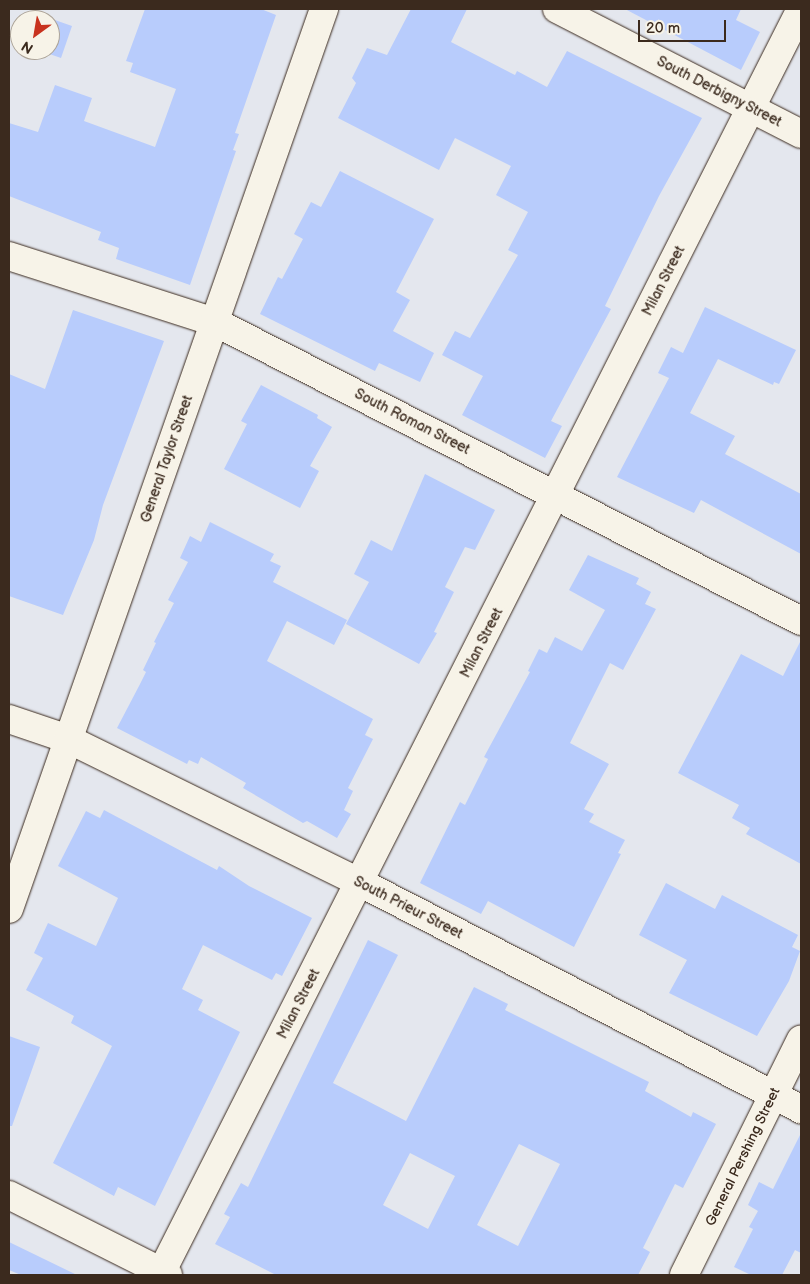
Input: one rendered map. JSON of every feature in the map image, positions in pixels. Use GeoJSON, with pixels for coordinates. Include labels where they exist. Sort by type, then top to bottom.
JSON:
{"type":"FeatureCollection","features":[{"type":"Feature","properties":{"kind":"street","name":"General Taylor Street"},"geometry":{"type":"LineString","coordinates":[[9,909],[324,9]]}},
{"type":"Feature","properties":{"kind":"street","name":"South Derbigny Street"},"geometry":{"type":"LineString","coordinates":[[558,9],[801,134]]}},
{"type":"Feature","properties":{"kind":"street","name":"Milan Street"},"geometry":{"type":"LineString","coordinates":[[163,1274],[801,9]]}},
{"type":"Feature","properties":{"kind":"street","name":"South Roman Street"},"geometry":{"type":"LineString","coordinates":[[9,256],[215,322],[801,621]]}},
{"type":"Feature","properties":{"kind":"street","name":"South Prieur Street"},"geometry":{"type":"LineString","coordinates":[[9,718],[68,739],[361,883],[801,1109]]}},
{"type":"Feature","properties":{"kind":"street","name":"General Pershing Street"},"geometry":{"type":"LineString","coordinates":[[684,1275],[801,1039]]}},
{"type":"Feature","properties":{"kind":"street"},"geometry":{"type":"LineString","coordinates":[[9,1195],[163,1274]]}},
{"type":"Feature","properties":{"kind":"building"},"geometry":{"type":"Polygon","coordinates":[[[145,9],[261,9],[276,15],[235,133],[239,134],[233,150],[236,151],[190,285],[116,259],[119,248],[98,240],[101,232],[9,196],[9,123],[38,132],[55,85],[92,98],[84,121],[155,147],[176,89],[130,72],[133,63],[126,61],[145,9]]]}},
{"type":"Feature","properties":{"kind":"building"},"geometry":{"type":"Polygon","coordinates":[[[411,9],[467,9],[451,42],[515,75],[517,71],[547,87],[567,51],[702,118],[659,196],[605,306],[611,309],[551,421],[562,426],[545,458],[462,415],[483,376],[442,355],[455,331],[470,338],[518,255],[508,250],[528,212],[496,195],[511,166],[455,138],[439,170],[338,118],[356,83],[352,78],[367,48],[387,55],[411,9]]]}},
{"type":"Feature","properties":{"kind":"building"},"geometry":{"type":"Polygon","coordinates":[[[625,9],[741,9],[736,20],[760,32],[741,70],[625,9]]]}},
{"type":"Feature","properties":{"kind":"building"},"geometry":{"type":"Polygon","coordinates":[[[60,22],[72,26],[60,58],[60,22]]]}},
{"type":"Feature","properties":{"kind":"building"},"geometry":{"type":"Polygon","coordinates":[[[340,171],[434,219],[396,292],[410,300],[393,331],[434,353],[420,382],[379,363],[375,371],[260,314],[278,277],[282,279],[303,239],[294,234],[311,202],[321,207],[340,171]]]}},
{"type":"Feature","properties":{"kind":"building"},"geometry":{"type":"Polygon","coordinates":[[[705,307],[796,350],[779,384],[774,382],[773,385],[718,359],[690,413],[735,436],[725,454],[801,494],[801,554],[701,500],[694,513],[617,477],[669,378],[658,373],[671,347],[683,353],[705,307]]]}},
{"type":"Feature","properties":{"kind":"building"},"geometry":{"type":"Polygon","coordinates":[[[73,310],[164,341],[103,505],[94,540],[63,615],[9,596],[9,374],[45,389],[73,310]]]}},
{"type":"Feature","properties":{"kind":"building"},"geometry":{"type":"Polygon","coordinates":[[[261,385],[318,415],[317,418],[332,427],[310,466],[319,471],[300,508],[224,469],[247,424],[241,421],[261,385]]]}},
{"type":"Feature","properties":{"kind":"building"},"geometry":{"type":"Polygon","coordinates":[[[425,474],[495,510],[475,550],[465,547],[445,587],[454,592],[434,632],[437,633],[419,664],[346,624],[369,582],[354,574],[371,540],[392,551],[425,474]]]}},
{"type":"Feature","properties":{"kind":"building"},"geometry":{"type":"Polygon","coordinates":[[[210,522],[274,554],[270,561],[281,566],[273,582],[347,620],[334,645],[287,621],[267,661],[373,719],[365,735],[373,739],[348,788],[353,791],[344,810],[351,814],[337,838],[307,821],[303,823],[243,788],[246,783],[201,757],[198,764],[189,760],[187,764],[117,728],[146,672],[143,670],[156,643],[154,642],[174,603],[168,600],[188,562],[180,558],[190,536],[201,542],[210,522]]]}},
{"type":"Feature","properties":{"kind":"building"},"geometry":{"type":"Polygon","coordinates":[[[588,555],[639,578],[636,584],[651,592],[645,604],[656,609],[623,670],[610,663],[570,743],[609,764],[584,809],[594,814],[589,822],[625,840],[618,853],[621,854],[574,947],[488,901],[481,914],[420,883],[460,802],[465,805],[488,759],[484,757],[530,672],[528,671],[539,649],[547,653],[555,637],[582,651],[605,610],[569,590],[588,555]]]}},
{"type":"Feature","properties":{"kind":"building"},"geometry":{"type":"Polygon","coordinates":[[[801,640],[801,864],[746,834],[750,828],[732,818],[739,805],[678,773],[741,654],[783,676],[801,640]]]}},
{"type":"Feature","properties":{"kind":"building"},"geometry":{"type":"Polygon","coordinates":[[[104,810],[217,870],[219,866],[249,886],[312,918],[282,976],[276,973],[272,980],[203,945],[182,989],[203,1000],[198,1010],[240,1032],[155,1206],[118,1187],[114,1196],[53,1163],[112,1046],[71,1023],[74,1016],[26,990],[43,958],[34,953],[48,923],[96,946],[118,898],[58,866],[86,811],[100,818],[104,810]]]}},
{"type":"Feature","properties":{"kind":"building"},"geometry":{"type":"Polygon","coordinates":[[[666,883],[715,909],[722,895],[798,935],[792,947],[800,951],[789,981],[757,1036],[669,993],[687,960],[639,935],[666,883]]]}},
{"type":"Feature","properties":{"kind":"building"},"geometry":{"type":"Polygon","coordinates":[[[368,940],[398,955],[333,1083],[406,1121],[474,987],[508,1004],[505,1010],[649,1082],[645,1091],[691,1117],[693,1112],[716,1124],[683,1188],[675,1184],[643,1248],[650,1252],[638,1275],[276,1275],[215,1244],[230,1217],[224,1214],[241,1183],[248,1187],[368,940]],[[519,1144],[477,1225],[518,1246],[560,1164],[519,1144]],[[410,1153],[383,1205],[428,1229],[455,1176],[410,1153]]]}},
{"type":"Feature","properties":{"kind":"building"},"geometry":{"type":"Polygon","coordinates":[[[9,1036],[40,1047],[12,1126],[9,1126],[9,1036]]]}},
{"type":"Feature","properties":{"kind":"building"},"geometry":{"type":"Polygon","coordinates":[[[801,1133],[801,1253],[795,1250],[782,1275],[751,1275],[734,1267],[753,1229],[749,1227],[758,1211],[748,1205],[759,1182],[773,1189],[801,1133]]]}},
{"type":"Feature","properties":{"kind":"building"},"geometry":{"type":"Polygon","coordinates":[[[9,1242],[77,1275],[21,1275],[9,1270],[9,1242]]]}}]}
